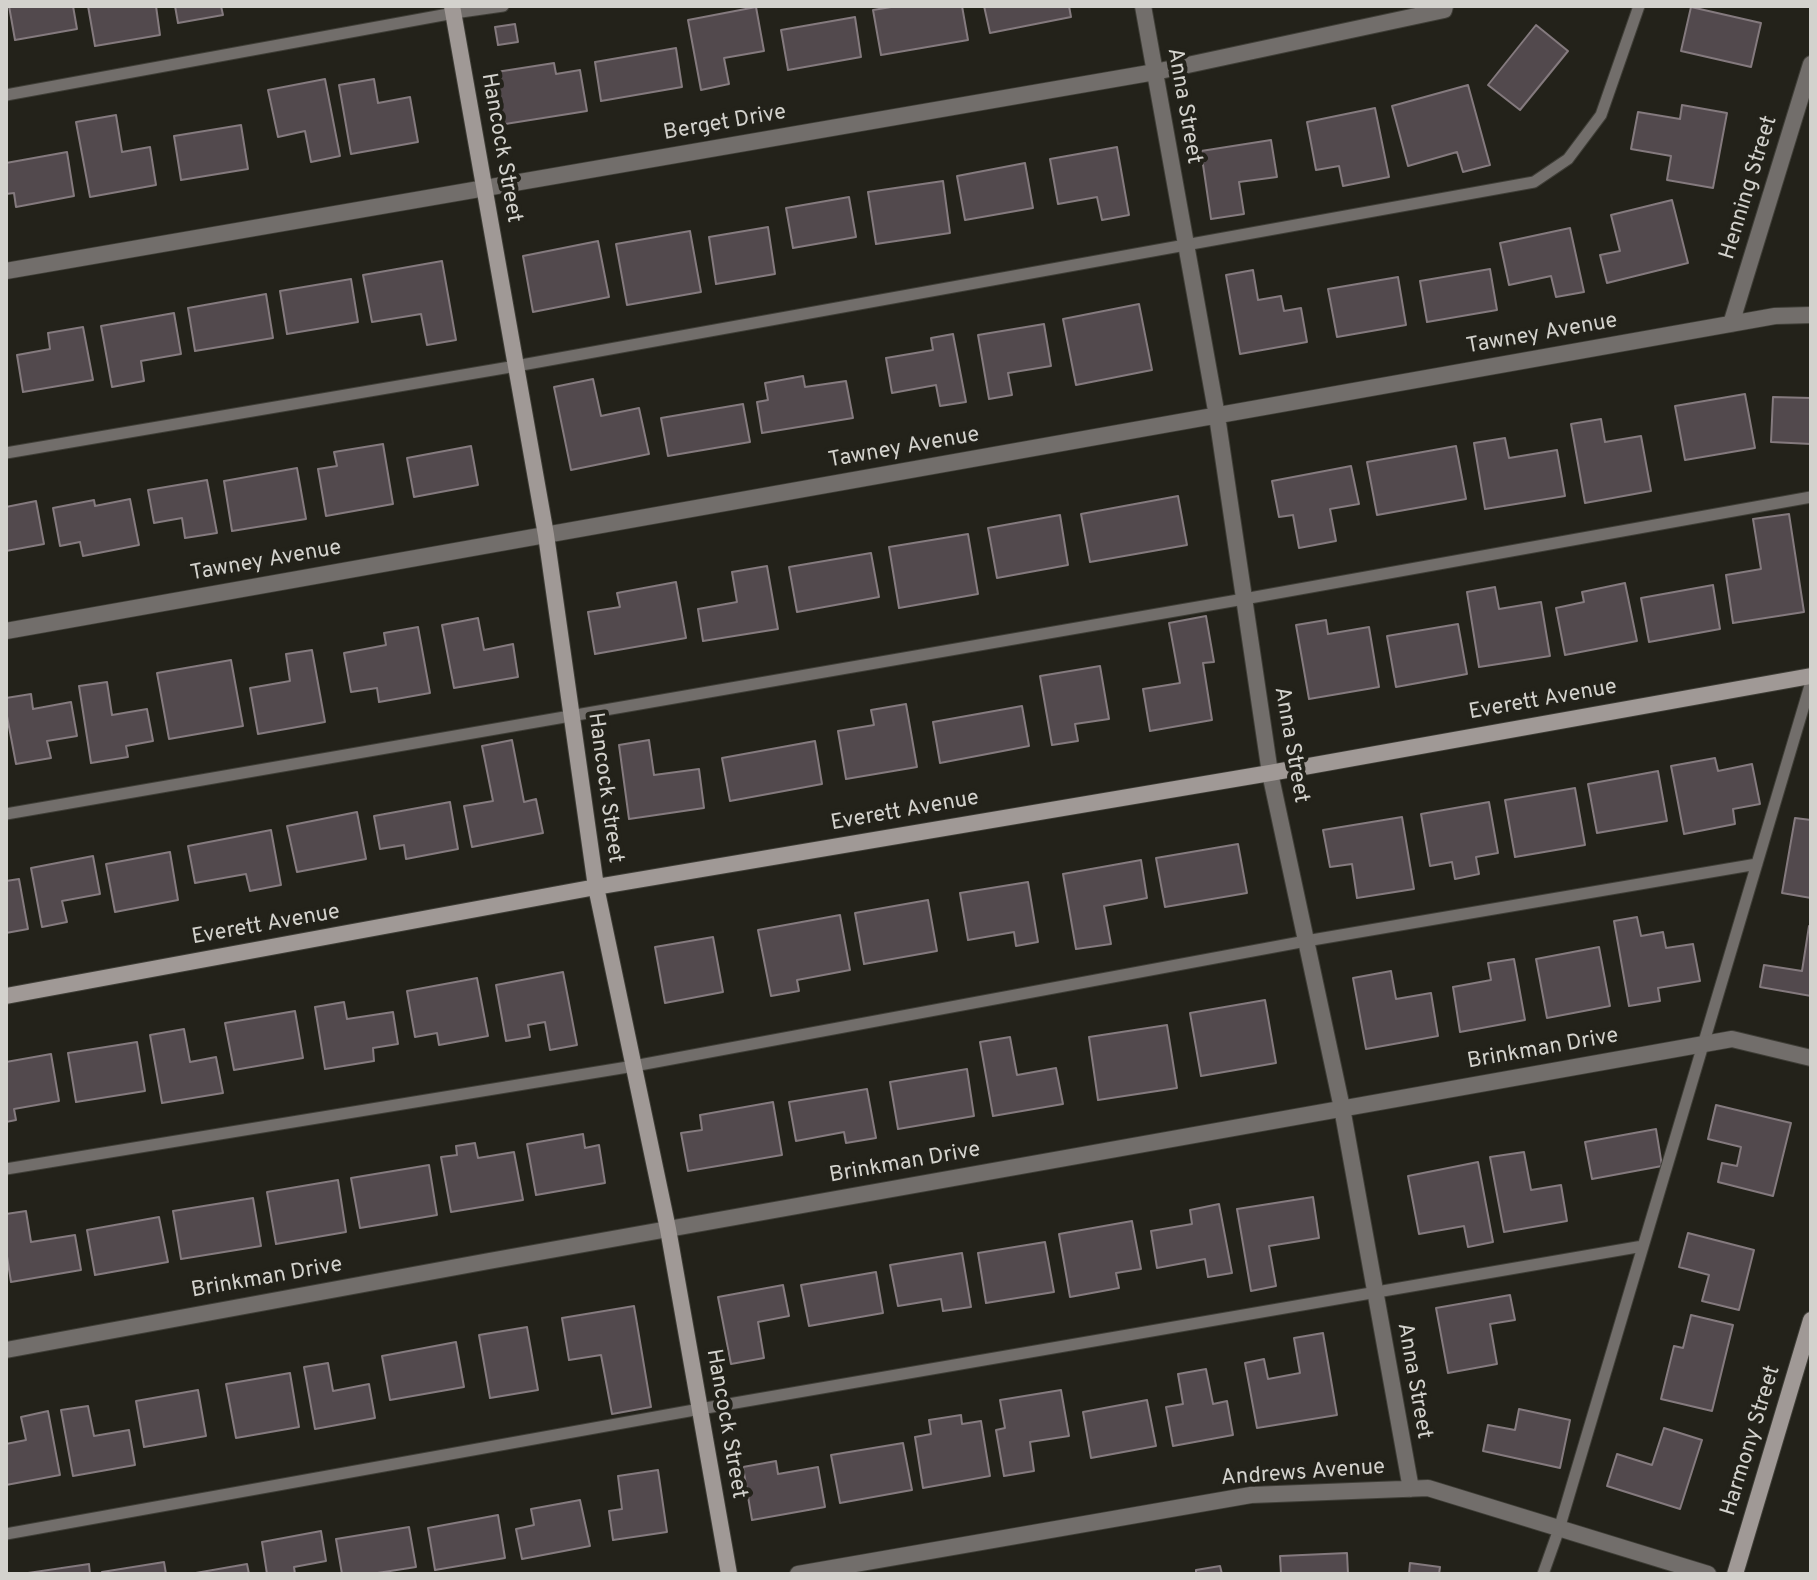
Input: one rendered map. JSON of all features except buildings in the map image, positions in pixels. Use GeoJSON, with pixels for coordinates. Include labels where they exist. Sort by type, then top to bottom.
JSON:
{"type":"FeatureCollection","features":[{"type":"Feature","properties":{"kind":"street","name":"Anna Street"},"geometry":{"type":"LineString","coordinates":[[1143,6],[1217,416],[1270,773],[1342,1108],[1411,1489]]}},
{"type":"Feature","properties":{"kind":"street","name":"Berget Drive"},"geometry":{"type":"LineString","coordinates":[[6,271],[1155,72],[1444,10],[1445,6]]}},
{"type":"Feature","properties":{"kind":"street","name":"Hancock Street"},"geometry":{"type":"LineString","coordinates":[[453,9],[546,535],[596,887],[668,1229],[729,1574]]}},
{"type":"Feature","properties":{"kind":"street","name":"Henning Street"},"geometry":{"type":"LineString","coordinates":[[1731,324],[1811,64]]}},
{"type":"Feature","properties":{"kind":"street","name":"Tawney Avenue"},"geometry":{"type":"LineString","coordinates":[[6,631],[1775,316],[1811,315]]}},
{"type":"Feature","properties":{"kind":"street","name":"Everett Avenue"},"geometry":{"type":"LineString","coordinates":[[6,996],[596,887],[1270,773],[1811,676]]}},
{"type":"Feature","properties":{"kind":"street","name":"Brinkman Drive"},"geometry":{"type":"LineString","coordinates":[[6,1350],[1732,1039],[1811,1058]]}},
{"type":"Feature","properties":{"kind":"street","name":"Harmony Street"},"geometry":{"type":"LineString","coordinates":[[1735,1574],[1811,1320]]}},
{"type":"Feature","properties":{"kind":"street","name":"Andrews Avenue"},"geometry":{"type":"LineString","coordinates":[[798,1574],[1251,1495],[1428,1488],[1708,1574]]}},
{"type":"Feature","properties":{"kind":"lane"},"geometry":{"type":"LineString","coordinates":[[6,95],[453,9],[503,6]]}},
{"type":"Feature","properties":{"kind":"lane"},"geometry":{"type":"LineString","coordinates":[[6,453],[516,366],[1534,182],[1568,159],[1601,115],[1639,6]]}},
{"type":"Feature","properties":{"kind":"lane"},"geometry":{"type":"LineString","coordinates":[[6,814],[1811,497]]}},
{"type":"Feature","properties":{"kind":"lane"},"geometry":{"type":"LineString","coordinates":[[1543,1574],[1811,682]]}},
{"type":"Feature","properties":{"kind":"lane"},"geometry":{"type":"LineString","coordinates":[[6,1169],[634,1066],[1306,941],[1757,864]]}},
{"type":"Feature","properties":{"kind":"lane"},"geometry":{"type":"LineString","coordinates":[[6,1534],[700,1409],[1643,1246]]}}]}
